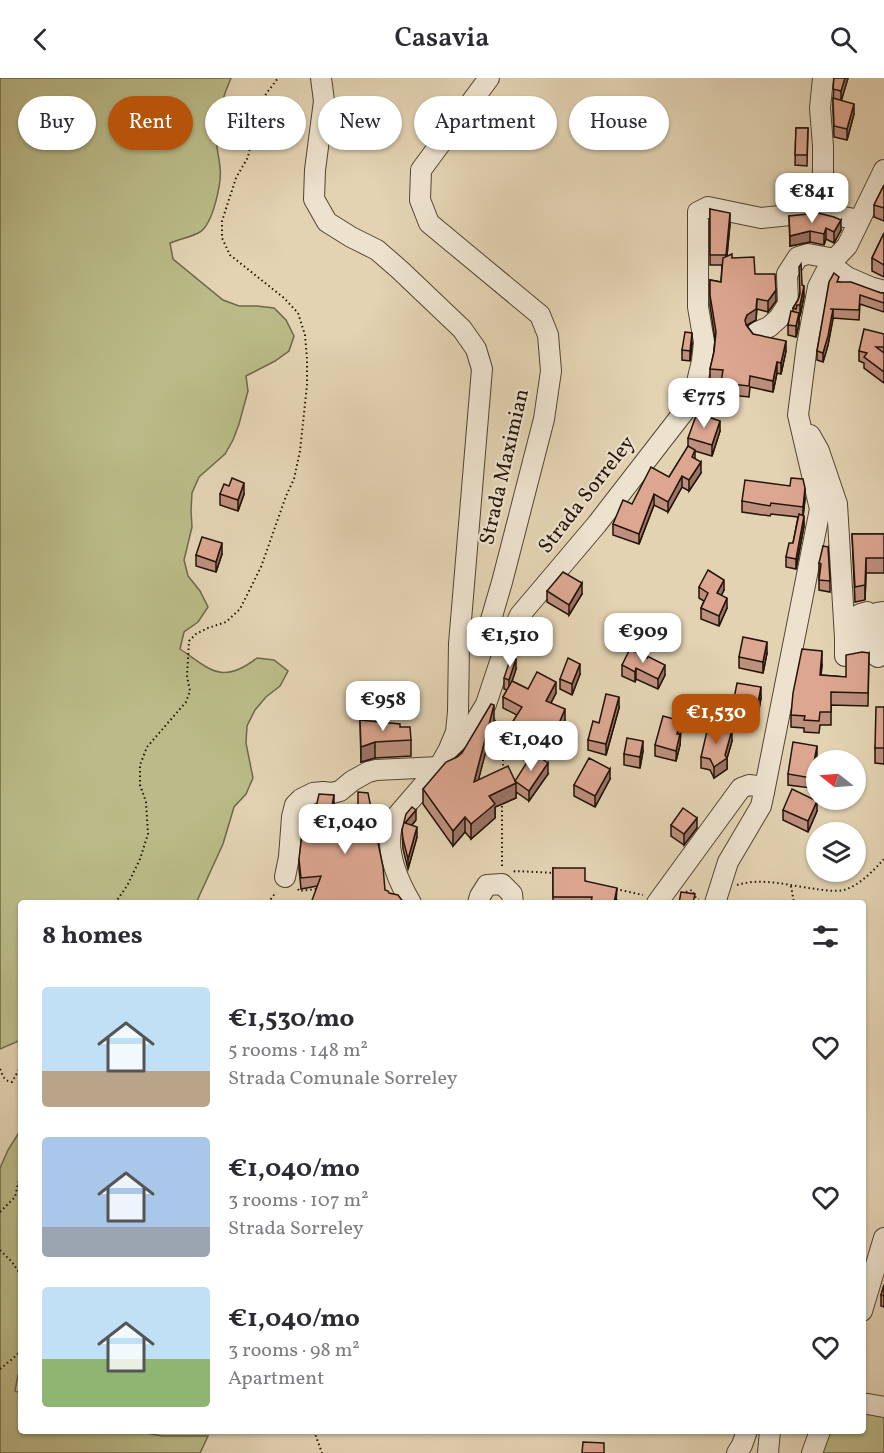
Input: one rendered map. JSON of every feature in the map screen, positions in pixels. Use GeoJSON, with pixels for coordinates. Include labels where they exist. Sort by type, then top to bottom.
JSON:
{"type":"FeatureCollection","features":[{"type":"Feature","properties":{"kind":"street"},"geometry":{"type":"LineString","coordinates":[[321,78],[324,101],[315,170],[314,200],[327,222],[377,250],[462,329],[476,349],[482,369],[459,644],[456,732],[438,767],[395,818],[389,836],[394,865],[409,900]]}},
{"type":"Feature","properties":{"kind":"street","name":"Strada Maximian"},"geometry":{"type":"LineString","coordinates":[[489,78],[421,170],[420,200],[429,223],[540,315],[548,334],[551,371],[544,419],[490,622],[493,642],[504,650]]}},
{"type":"Feature","properties":{"kind":"street"},"geometry":{"type":"LineString","coordinates":[[795,214],[823,176],[820,108],[823,78]]}},
{"type":"Feature","properties":{"kind":"street"},"geometry":{"type":"LineString","coordinates":[[717,897],[728,862],[761,806],[820,509],[798,415],[807,345],[819,287],[832,261],[847,246],[884,170]]}},
{"type":"Feature","properties":{"kind":"street","name":"Strada Sorreley"},"geometry":{"type":"LineString","coordinates":[[438,767],[452,761],[486,704],[504,650],[520,615],[597,524],[686,409],[702,362],[704,342],[698,307],[698,212],[708,207],[761,218],[819,212],[859,220]]}},
{"type":"Feature","properties":{"kind":"street"},"geometry":{"type":"LineString","coordinates":[[757,332],[769,327],[788,304],[787,274],[798,257],[808,255],[832,261],[846,277],[884,291]]}},
{"type":"Feature","properties":{"kind":"street"},"geometry":{"type":"LineString","coordinates":[[798,415],[819,451],[837,504],[845,656],[863,652],[860,614],[867,612],[872,653],[878,657],[877,613],[884,612]]}},
{"type":"Feature","properties":{"kind":"street"},"geometry":{"type":"LineString","coordinates":[[285,877],[294,809],[302,799],[313,793],[340,791],[352,781],[376,770],[438,767]]}},
{"type":"Feature","properties":{"kind":"street"},"geometry":{"type":"LineString","coordinates":[[660,899],[741,788],[757,786],[764,792]]}},
{"type":"Feature","properties":{"kind":"street"},"geometry":{"type":"LineString","coordinates":[[479,900],[487,885],[502,884],[512,894],[513,900]]}},
{"type":"Feature","properties":{"kind":"street"},"geometry":{"type":"LineString","coordinates":[[866,1298],[884,1238]]}},
{"type":"Feature","properties":{"kind":"street"},"geometry":{"type":"LineString","coordinates":[[866,1404],[884,1407]]}},
{"type":"Feature","properties":{"kind":"street"},"geometry":{"type":"LineString","coordinates":[[737,1453],[746,1434]]}},
{"type":"Feature","properties":{"kind":"street"},"geometry":{"type":"LineString","coordinates":[[768,1453],[770,1434]]}},
{"type":"Feature","properties":{"kind":"street"},"geometry":{"type":"LineString","coordinates":[[812,1453],[819,1434]]}},
{"type":"Feature","properties":{"kind":"path"},"geometry":{"type":"LineString","coordinates":[[118,900],[140,859],[148,834],[146,802],[140,785],[140,765],[147,747],[186,702],[190,691],[187,676],[189,641],[196,634],[226,622],[240,609],[261,567],[294,479],[300,451],[308,385],[305,335],[298,313],[284,298],[230,255],[222,238],[222,221],[225,210],[236,178],[248,157],[258,111],[266,94],[278,78]]}},
{"type":"Feature","properties":{"kind":"path"},"geometry":{"type":"LineString","coordinates":[[486,704],[494,713],[503,754],[502,774]]}},
{"type":"Feature","properties":{"kind":"path"},"geometry":{"type":"LineString","coordinates":[[502,794],[502,884]]}},
{"type":"Feature","properties":{"kind":"path"},"geometry":{"type":"LineString","coordinates":[[607,887],[660,899],[678,897],[692,890],[696,898],[702,900],[717,897],[744,882],[770,882],[842,890],[858,883],[875,870],[884,859]]}},
{"type":"Feature","properties":{"kind":"path"},"geometry":{"type":"LineString","coordinates":[[502,884],[515,871],[556,873]]}},
{"type":"Feature","properties":{"kind":"path"},"geometry":{"type":"LineString","coordinates":[[285,877],[292,879],[299,891],[321,888]]}},
{"type":"Feature","properties":{"kind":"path"},"geometry":{"type":"LineString","coordinates":[[790,885],[793,900]]}},
{"type":"Feature","properties":{"kind":"path"},"geometry":{"type":"LineString","coordinates":[[0,1069],[7,1082],[12,1082],[18,1071]]}},
{"type":"Feature","properties":{"kind":"path"},"geometry":{"type":"LineString","coordinates":[[0,1212],[15,1197],[18,1184]]}},
{"type":"Feature","properties":{"kind":"path"},"geometry":{"type":"LineString","coordinates":[[0,1250],[18,1271]]}},
{"type":"Feature","properties":{"kind":"path"},"geometry":{"type":"LineString","coordinates":[[0,1369],[18,1353]]}},
{"type":"Feature","properties":{"kind":"path"},"geometry":{"type":"LineString","coordinates":[[315,1434],[322,1453]]}},
{"type":"Feature","properties":{"kind":"green space"},"geometry":{"type":"Polygon","coordinates":[[[0,78],[231,78],[225,96],[205,96],[205,150],[217,150],[220,174],[213,212],[205,228],[200,232],[170,243],[173,259],[223,300],[239,306],[274,308],[286,320],[294,336],[289,351],[246,376],[248,391],[233,440],[225,454],[199,477],[192,493],[192,527],[184,560],[188,576],[200,591],[208,607],[198,622],[184,632],[180,649],[217,672],[235,671],[257,658],[274,660],[288,671],[280,686],[255,710],[247,726],[246,743],[253,778],[246,794],[234,807],[223,844],[197,900],[18,900],[18,1041],[0,1049],[0,78]]]}},
{"type":"Feature","properties":{"kind":"green space"},"geometry":{"type":"Polygon","coordinates":[[[18,1134],[18,1375],[15,1391],[18,1392],[18,1434],[208,1436],[200,1453],[0,1453],[0,1168],[18,1134]]]}},
{"type":"Feature","properties":{"kind":"green space"},"geometry":{"type":"Polygon","coordinates":[[[866,1409],[884,1412],[884,1453],[819,1453],[825,1434],[866,1434],[866,1409]]]}},
{"type":"Feature","properties":{"kind":"building"},"geometry":{"type":"Polygon","coordinates":[[[834,78],[845,78],[841,91],[833,89],[834,78]]]}},
{"type":"Feature","properties":{"kind":"building"},"geometry":{"type":"Polygon","coordinates":[[[833,98],[854,104],[847,129],[834,126],[833,98]]]}},
{"type":"Feature","properties":{"kind":"building"},"geometry":{"type":"Polygon","coordinates":[[[796,128],[808,128],[807,155],[795,155],[796,128]]]}},
{"type":"Feature","properties":{"kind":"building"},"geometry":{"type":"Polygon","coordinates":[[[884,185],[884,208],[874,205],[884,185]]]}},
{"type":"Feature","properties":{"kind":"building"},"geometry":{"type":"Polygon","coordinates":[[[710,209],[730,213],[726,255],[710,255],[710,209]]]}},
{"type":"Feature","properties":{"kind":"building"},"geometry":{"type":"Polygon","coordinates":[[[818,213],[841,220],[834,232],[826,228],[824,234],[810,231],[790,236],[789,216],[818,213]]]}},
{"type":"Feature","properties":{"kind":"building"},"geometry":{"type":"Polygon","coordinates":[[[884,233],[884,265],[872,258],[884,233]]]}},
{"type":"Feature","properties":{"kind":"building"},"geometry":{"type":"Polygon","coordinates":[[[732,254],[732,258],[754,257],[755,274],[775,274],[776,290],[768,301],[757,299],[756,309],[747,315],[745,320],[753,334],[786,341],[781,363],[777,362],[773,381],[750,376],[749,386],[721,383],[723,370],[710,369],[716,332],[710,280],[721,282],[723,258],[732,254]]]}},
{"type":"Feature","properties":{"kind":"building"},"geometry":{"type":"Polygon","coordinates":[[[801,264],[802,285],[804,286],[800,305],[797,305],[796,309],[793,308],[800,294],[799,267],[801,264]]]}},
{"type":"Feature","properties":{"kind":"building"},"geometry":{"type":"Polygon","coordinates":[[[834,273],[839,277],[837,282],[851,282],[884,293],[884,303],[860,295],[859,310],[833,309],[823,353],[817,351],[829,282],[834,273]]]}},
{"type":"Feature","properties":{"kind":"building"},"geometry":{"type":"Polygon","coordinates":[[[791,311],[799,313],[796,326],[788,325],[791,311]]]}},
{"type":"Feature","properties":{"kind":"building"},"geometry":{"type":"Polygon","coordinates":[[[864,329],[884,334],[884,347],[876,347],[884,353],[884,372],[864,357],[867,353],[859,351],[864,329]]]}},
{"type":"Feature","properties":{"kind":"building"},"geometry":{"type":"Polygon","coordinates":[[[685,332],[692,333],[690,351],[682,350],[685,332]]]}},
{"type":"Feature","properties":{"kind":"building"},"geometry":{"type":"Polygon","coordinates":[[[697,413],[720,421],[712,445],[688,438],[697,413]]]}},
{"type":"Feature","properties":{"kind":"building"},"geometry":{"type":"Polygon","coordinates":[[[688,446],[695,450],[692,457],[701,462],[689,480],[682,476],[668,502],[654,494],[639,534],[613,524],[623,500],[632,504],[651,467],[669,477],[688,446]]]}},
{"type":"Feature","properties":{"kind":"building"},"geometry":{"type":"Polygon","coordinates":[[[232,478],[244,483],[238,500],[220,494],[224,484],[229,486],[232,478]]]}},
{"type":"Feature","properties":{"kind":"building"},"geometry":{"type":"Polygon","coordinates":[[[791,478],[803,479],[805,488],[803,507],[771,503],[770,506],[742,501],[745,480],[790,486],[791,478]]]}},
{"type":"Feature","properties":{"kind":"building"},"geometry":{"type":"Polygon","coordinates":[[[799,514],[804,516],[796,559],[786,557],[789,543],[793,543],[799,514]]]}},
{"type":"Feature","properties":{"kind":"building"},"geometry":{"type":"Polygon","coordinates":[[[852,534],[884,534],[884,558],[866,558],[865,585],[855,587],[852,534]]]}},
{"type":"Feature","properties":{"kind":"building"},"geometry":{"type":"Polygon","coordinates":[[[202,537],[222,543],[216,562],[196,555],[202,537]]]}},
{"type":"Feature","properties":{"kind":"building"},"geometry":{"type":"Polygon","coordinates":[[[823,546],[828,547],[830,581],[819,580],[821,564],[819,563],[823,546]]]}},
{"type":"Feature","properties":{"kind":"building"},"geometry":{"type":"Polygon","coordinates":[[[708,570],[724,580],[717,593],[727,598],[719,616],[701,608],[708,593],[699,587],[708,570]]]}},
{"type":"Feature","properties":{"kind":"building"},"geometry":{"type":"Polygon","coordinates":[[[563,572],[582,583],[569,605],[547,591],[563,572]]]}},
{"type":"Feature","properties":{"kind":"building"},"geometry":{"type":"Polygon","coordinates":[[[743,637],[767,642],[763,662],[739,657],[743,637]]]}},
{"type":"Feature","properties":{"kind":"building"},"geometry":{"type":"Polygon","coordinates":[[[630,649],[665,665],[658,679],[636,668],[635,672],[622,665],[630,649]]]}},
{"type":"Feature","properties":{"kind":"building"},"geometry":{"type":"Polygon","coordinates":[[[802,649],[822,651],[820,675],[846,677],[846,655],[869,653],[868,693],[831,692],[831,712],[820,712],[819,721],[804,720],[805,716],[791,715],[802,649]]]}},
{"type":"Feature","properties":{"kind":"building"},"geometry":{"type":"Polygon","coordinates":[[[511,657],[516,659],[509,680],[504,678],[511,657]]]}},
{"type":"Feature","properties":{"kind":"building"},"geometry":{"type":"Polygon","coordinates":[[[568,658],[580,664],[572,684],[560,679],[568,658]]]}},
{"type":"Feature","properties":{"kind":"building"},"geometry":{"type":"Polygon","coordinates":[[[537,672],[556,682],[546,701],[565,709],[557,728],[543,722],[526,750],[511,743],[518,727],[512,723],[522,707],[503,697],[512,681],[528,689],[537,672]]]}},
{"type":"Feature","properties":{"kind":"building"},"geometry":{"type":"Polygon","coordinates":[[[737,683],[761,687],[756,714],[732,709],[737,683]]]}},
{"type":"Feature","properties":{"kind":"building"},"geometry":{"type":"Polygon","coordinates":[[[606,694],[619,697],[606,744],[588,740],[593,721],[599,723],[606,694]]]}},
{"type":"Feature","properties":{"kind":"building"},"geometry":{"type":"Polygon","coordinates":[[[491,704],[494,705],[474,782],[508,766],[516,783],[489,796],[495,804],[471,824],[465,817],[453,831],[423,789],[446,762],[462,753],[491,704]]]}},
{"type":"Feature","properties":{"kind":"building"},"geometry":{"type":"Polygon","coordinates":[[[876,707],[884,707],[884,748],[875,748],[876,707]]]}},
{"type":"Feature","properties":{"kind":"building"},"geometry":{"type":"Polygon","coordinates":[[[663,716],[681,721],[677,734],[680,734],[676,751],[655,745],[663,716]]]}},
{"type":"Feature","properties":{"kind":"building"},"geometry":{"type":"Polygon","coordinates":[[[360,720],[410,727],[411,740],[375,742],[361,747],[360,720]]]}},
{"type":"Feature","properties":{"kind":"building"},"geometry":{"type":"Polygon","coordinates":[[[715,726],[732,730],[725,755],[727,758],[714,767],[710,759],[701,757],[707,731],[714,732],[715,726]]]}},
{"type":"Feature","properties":{"kind":"building"},"geometry":{"type":"Polygon","coordinates":[[[627,738],[643,741],[640,757],[624,754],[627,738]]]}},
{"type":"Feature","properties":{"kind":"building"},"geometry":{"type":"Polygon","coordinates":[[[793,742],[817,746],[816,750],[806,750],[806,777],[788,774],[793,742]]]}},
{"type":"Feature","properties":{"kind":"building"},"geometry":{"type":"Polygon","coordinates":[[[533,753],[548,763],[529,791],[515,781],[533,753]]]}},
{"type":"Feature","properties":{"kind":"building"},"geometry":{"type":"Polygon","coordinates":[[[589,758],[610,769],[595,796],[574,785],[589,758]]]}},
{"type":"Feature","properties":{"kind":"building"},"geometry":{"type":"Polygon","coordinates":[[[792,789],[806,796],[806,810],[813,810],[808,821],[783,810],[792,789]]]}},
{"type":"Feature","properties":{"kind":"building"},"geometry":{"type":"Polygon","coordinates":[[[358,792],[368,793],[383,867],[385,890],[398,895],[402,900],[312,900],[321,876],[301,878],[299,859],[302,834],[317,833],[313,813],[319,794],[334,795],[331,811],[358,807],[358,792]]]}},
{"type":"Feature","properties":{"kind":"building"},"geometry":{"type":"Polygon","coordinates":[[[412,807],[416,810],[405,823],[417,827],[408,859],[402,830],[406,814],[412,807]]]}},
{"type":"Feature","properties":{"kind":"building"},"geometry":{"type":"Polygon","coordinates":[[[683,808],[697,818],[684,834],[671,825],[683,808]]]}},
{"type":"Feature","properties":{"kind":"building"},"geometry":{"type":"Polygon","coordinates":[[[553,868],[585,868],[585,881],[617,888],[615,900],[592,900],[592,897],[553,897],[553,868]]]}},
{"type":"Feature","properties":{"kind":"building"},"geometry":{"type":"Polygon","coordinates":[[[681,892],[695,894],[694,900],[680,900],[681,892]]]}},
{"type":"Feature","properties":{"kind":"building"},"geometry":{"type":"Polygon","coordinates":[[[583,1442],[604,1443],[604,1453],[582,1453],[583,1442]]]}}]}
